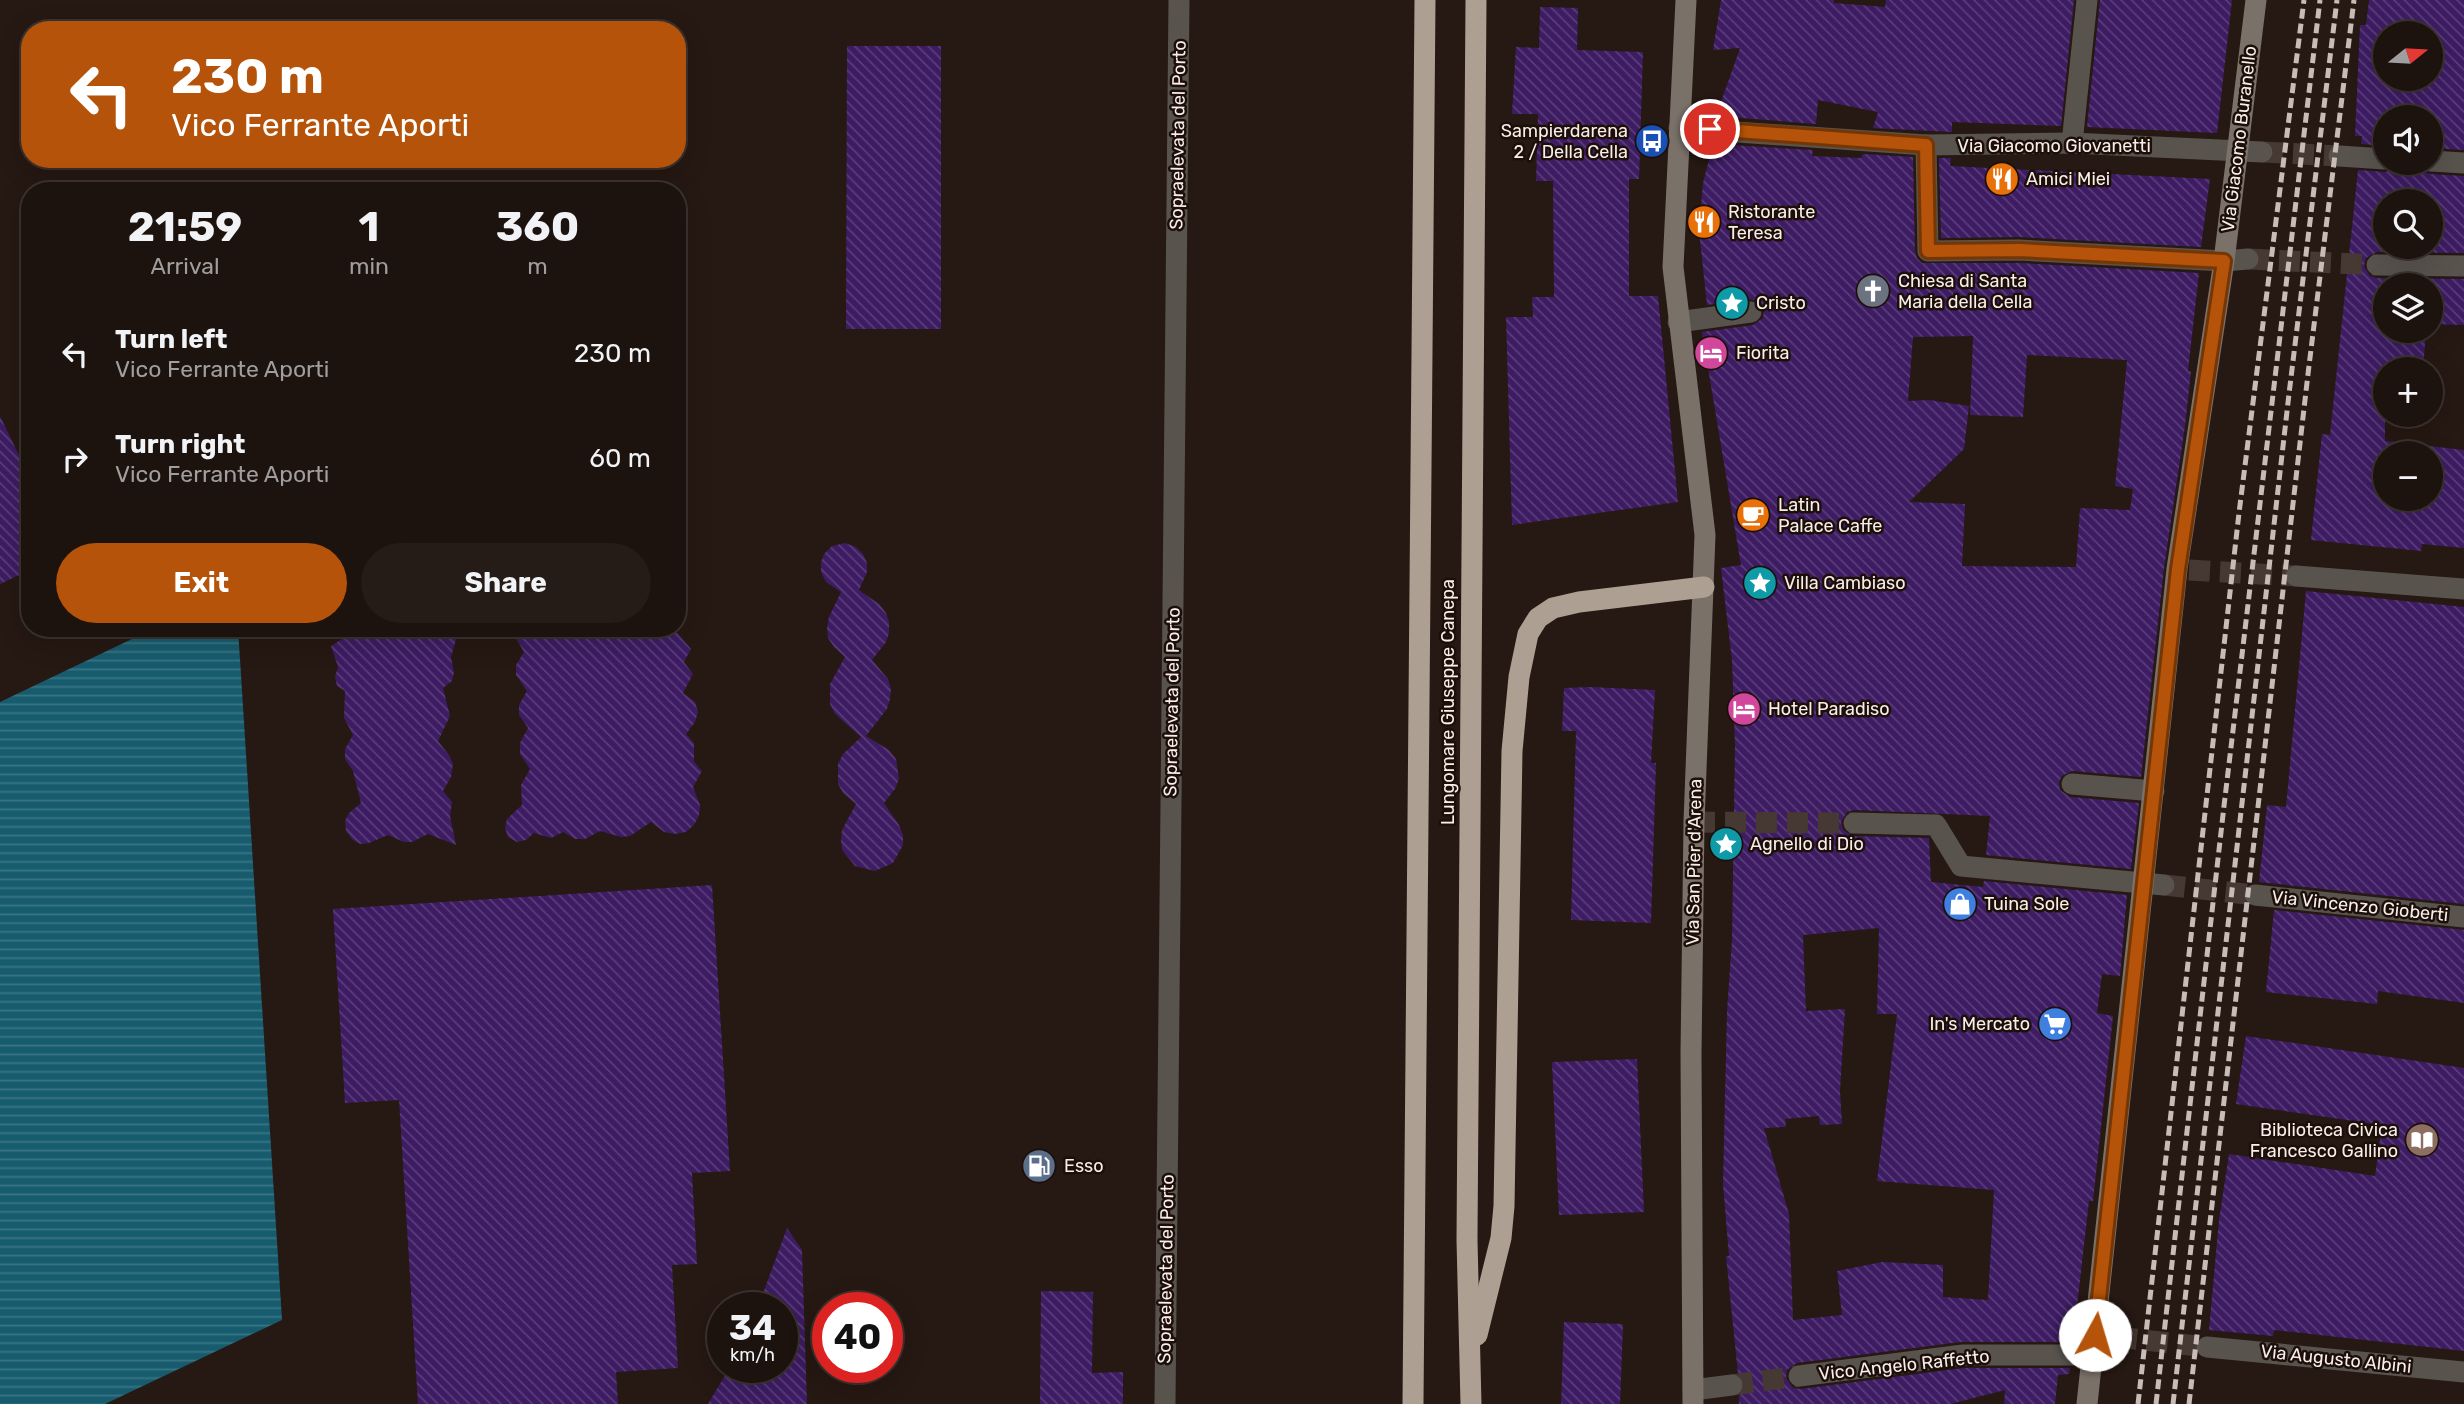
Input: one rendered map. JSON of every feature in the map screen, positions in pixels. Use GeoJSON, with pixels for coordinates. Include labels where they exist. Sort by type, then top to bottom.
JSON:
{"type":"FeatureCollection","features":[{"type":"Feature","properties":{"kind":"highway","name":"Lungomare Giuseppe Canepa"},"geometry":{"type":"LineString","coordinates":[[1413,1404],[1425,0]]}},
{"type":"Feature","properties":{"kind":"highway","name":"Lungomare Giuseppe Canepa"},"geometry":{"type":"LineString","coordinates":[[1471,1404],[1467,1226],[1476,0]]}},
{"type":"Feature","properties":{"kind":"highway"},"geometry":{"type":"LineString","coordinates":[[1471,1358],[1502,1238],[1512,751],[1519,677],[1528,634],[1538,618],[1553,608],[1579,602],[1704,587]]}},
{"type":"Feature","properties":{"kind":"street","name":"Sopraelevata del Porto"},"geometry":{"type":"LineString","coordinates":[[1165,1404],[1179,0]]}},
{"type":"Feature","properties":{"kind":"street","name":"Via San Pier d'Arena"},"geometry":{"type":"LineString","coordinates":[[1686,0],[1672,267],[1705,535],[1694,822],[1691,1054],[1693,1397]]}},
{"type":"Feature","properties":{"kind":"street"},"geometry":{"type":"LineString","coordinates":[[2071,143],[2087,0]]}},
{"type":"Feature","properties":{"kind":"street","name":"Via Giacomo Buranello"},"geometry":{"type":"LineString","coordinates":[[2087,1404],[2101,1342],[2142,882],[2256,0]]}},
{"type":"Feature","properties":{"kind":"street","name":"Via Giacomo Giovanetti"},"geometry":{"type":"LineString","coordinates":[[1679,128],[1926,145],[2071,143],[2262,152]]}},
{"type":"Feature","properties":{"kind":"street"},"geometry":{"type":"LineString","coordinates":[[1926,145],[1928,251],[2019,250],[2248,260]]}},
{"type":"Feature","properties":{"kind":"street"},"geometry":{"type":"LineString","coordinates":[[2339,156],[2373,158]]}},
{"type":"Feature","properties":{"kind":"street"},"geometry":{"type":"LineString","coordinates":[[2443,162],[2464,163]]}},
{"type":"Feature","properties":{"kind":"street"},"geometry":{"type":"LineString","coordinates":[[2377,265],[2464,266]]}},
{"type":"Feature","properties":{"kind":"street"},"geometry":{"type":"LineString","coordinates":[[1678,322],[1751,312]]}},
{"type":"Feature","properties":{"kind":"street"},"geometry":{"type":"LineString","coordinates":[[2296,576],[2464,589]]}},
{"type":"Feature","properties":{"kind":"street"},"geometry":{"type":"LineString","coordinates":[[2072,784],[2154,791]]}},
{"type":"Feature","properties":{"kind":"street"},"geometry":{"type":"LineString","coordinates":[[1854,823],[1936,825],[1961,866],[2164,885]]}},
{"type":"Feature","properties":{"kind":"street","name":"Via Vincenzo Gioberti"},"geometry":{"type":"LineString","coordinates":[[2255,895],[2464,917]]}},
{"type":"Feature","properties":{"kind":"street","name":"Vico Angelo Raffetto"},"geometry":{"type":"LineString","coordinates":[[1799,1376],[1963,1355],[2101,1342]]}},
{"type":"Feature","properties":{"kind":"street","name":"Via Augusto Albini"},"geometry":{"type":"LineString","coordinates":[[2207,1347],[2464,1372]]}},
{"type":"Feature","properties":{"kind":"street"},"geometry":{"type":"LineString","coordinates":[[1693,1397],[1732,1385]]}},
{"type":"Feature","properties":{"kind":"water"},"geometry":{"type":"Polygon","coordinates":[[[136,637],[239,637],[282,1320],[105,1404],[0,1404],[0,702],[136,637]]]}},
{"type":"Feature","properties":{"kind":"building"},"geometry":{"type":"Polygon","coordinates":[[[1721,0],[1834,0],[1834,3],[1885,7],[1886,0],[2074,0],[2061,126],[1952,122],[1952,132],[1873,128],[1878,112],[1818,100],[1816,124],[1716,116],[1740,48],[1713,50],[1721,0]]]}},
{"type":"Feature","properties":{"kind":"building"},"geometry":{"type":"Polygon","coordinates":[[[2100,0],[2232,0],[2217,133],[2087,127],[2100,0]]]}},
{"type":"Feature","properties":{"kind":"building"},"geometry":{"type":"Polygon","coordinates":[[[2369,0],[2464,0],[2464,150],[2443,149],[2443,105],[2373,105],[2373,145],[2361,144],[2362,136],[2355,136],[2360,25],[2366,25],[2369,0]]]}},
{"type":"Feature","properties":{"kind":"building"},"geometry":{"type":"Polygon","coordinates":[[[1540,7],[1578,8],[1577,50],[1643,52],[1639,179],[1629,179],[1629,296],[1658,296],[1678,502],[1512,525],[1506,317],[1533,317],[1532,297],[1554,297],[1553,181],[1536,181],[1538,114],[1512,114],[1516,47],[1539,48],[1540,7]]]}},
{"type":"Feature","properties":{"kind":"building"},"geometry":{"type":"Polygon","coordinates":[[[847,46],[941,46],[941,329],[846,329],[847,46]]]}},
{"type":"Feature","properties":{"kind":"building"},"geometry":{"type":"Polygon","coordinates":[[[1713,144],[1813,150],[1812,156],[1861,158],[1863,154],[1913,157],[1915,251],[1922,263],[2019,263],[2199,273],[2185,426],[2164,568],[2141,777],[2072,771],[2062,776],[2059,782],[2060,790],[2070,797],[2139,803],[2131,869],[1986,855],[1990,816],[1854,810],[1847,812],[1841,822],[1843,830],[1853,836],[1929,838],[1931,882],[1983,887],[1984,881],[2127,895],[2120,976],[2102,974],[2097,1013],[2113,1016],[2093,1201],[2089,1201],[2073,1342],[1961,1342],[1797,1363],[1787,1370],[1786,1378],[1793,1388],[1801,1389],[1964,1368],[2070,1368],[2069,1374],[2058,1375],[2055,1404],[2004,1404],[2005,1390],[1950,1404],[1739,1404],[1739,1396],[1744,1391],[1745,1384],[1738,1374],[1726,1256],[1729,1256],[1723,1184],[1727,1011],[1732,940],[1735,746],[1732,660],[1721,568],[1741,565],[1702,332],[1753,325],[1763,318],[1764,311],[1761,303],[1750,299],[1707,305],[1699,231],[1703,183],[1713,144]],[[1973,336],[1913,337],[1908,401],[1929,400],[1969,406],[1964,449],[1909,502],[1965,504],[1962,566],[2076,567],[2080,508],[2130,510],[2133,489],[2115,486],[2127,360],[2027,355],[2023,417],[1970,415],[1973,336]],[[1879,928],[1803,935],[1806,1011],[1845,1009],[1840,1091],[1842,1124],[1820,1125],[1819,1116],[1785,1119],[1786,1127],[1764,1128],[1789,1214],[1793,1320],[1842,1315],[1837,1271],[1882,1262],[1943,1265],[1943,1297],[1988,1300],[1994,1190],[1877,1181],[1897,1014],[1877,1014],[1879,928]]]}},
{"type":"Feature","properties":{"kind":"building"},"geometry":{"type":"Polygon","coordinates":[[[1939,158],[1951,158],[1950,166],[2210,179],[2201,247],[2020,237],[1941,238],[1939,158]]]}},
{"type":"Feature","properties":{"kind":"building"},"geometry":{"type":"Polygon","coordinates":[[[2358,170],[2373,171],[2373,175],[2464,176],[2464,253],[2443,253],[2443,189],[2373,189],[2373,254],[2366,258],[2364,266],[2373,277],[2373,343],[2425,343],[2424,357],[2373,357],[2373,427],[2385,427],[2385,441],[2373,441],[2373,511],[2443,511],[2443,448],[2464,450],[2464,548],[2422,544],[2421,551],[2311,540],[2322,434],[2330,435],[2358,170]]]}},
{"type":"Feature","properties":{"kind":"building"},"geometry":{"type":"Polygon","coordinates":[[[2443,279],[2464,279],[2464,325],[2443,324],[2443,279]]]}},
{"type":"Feature","properties":{"kind":"building"},"geometry":{"type":"Polygon","coordinates":[[[0,416],[21,459],[21,574],[0,584],[0,416]]]}},
{"type":"Feature","properties":{"kind":"building"},"geometry":{"type":"Polygon","coordinates":[[[845,543],[856,547],[867,563],[867,572],[859,590],[879,604],[889,622],[886,642],[872,660],[888,679],[890,699],[887,709],[866,736],[889,750],[896,759],[899,779],[884,803],[899,825],[903,845],[893,863],[875,871],[855,866],[842,850],[841,840],[842,830],[856,804],[843,793],[838,784],[838,764],[843,754],[861,737],[835,714],[830,704],[830,684],[845,657],[828,638],[827,628],[829,617],[841,592],[826,582],[821,572],[821,562],[832,546],[845,543]]]}},
{"type":"Feature","properties":{"kind":"building"},"geometry":{"type":"Polygon","coordinates":[[[2306,591],[2464,607],[2464,904],[2259,882],[2267,805],[2286,807],[2306,591]]]}},
{"type":"Feature","properties":{"kind":"building"},"geometry":{"type":"Polygon","coordinates":[[[345,637],[457,637],[451,657],[454,673],[452,681],[443,688],[450,716],[438,741],[453,764],[451,777],[443,791],[452,802],[450,816],[456,845],[428,834],[412,842],[404,842],[388,835],[360,844],[346,831],[345,821],[349,813],[361,803],[353,771],[345,759],[345,749],[353,735],[344,718],[345,691],[337,686],[335,677],[338,667],[331,646],[345,637]]]}},
{"type":"Feature","properties":{"kind":"building"},"geometry":{"type":"Polygon","coordinates":[[[515,637],[681,637],[691,649],[684,662],[693,674],[683,693],[695,702],[698,712],[695,722],[686,734],[694,743],[694,762],[702,771],[693,787],[700,805],[694,825],[686,832],[675,834],[664,832],[651,822],[630,836],[621,837],[600,831],[585,839],[575,839],[563,832],[551,838],[534,833],[526,840],[517,842],[508,837],[505,828],[507,819],[522,805],[521,785],[530,769],[520,754],[520,743],[528,728],[519,715],[519,705],[527,691],[516,675],[516,665],[524,652],[515,637]]]}},
{"type":"Feature","properties":{"kind":"building"},"geometry":{"type":"Polygon","coordinates":[[[1564,688],[1655,690],[1651,763],[1656,763],[1651,923],[1571,920],[1576,731],[1562,731],[1564,688]]]}},
{"type":"Feature","properties":{"kind":"building"},"geometry":{"type":"Polygon","coordinates":[[[712,885],[730,1171],[692,1173],[697,1264],[672,1265],[678,1368],[616,1372],[618,1404],[418,1404],[399,1100],[345,1103],[333,909],[712,885]]]}},
{"type":"Feature","properties":{"kind":"building"},"geometry":{"type":"Polygon","coordinates":[[[2274,910],[2464,930],[2464,1003],[2378,991],[2377,1004],[2266,992],[2274,910]]]}},
{"type":"Feature","properties":{"kind":"building"},"geometry":{"type":"Polygon","coordinates":[[[2246,1036],[2464,1068],[2464,1351],[2274,1330],[2273,1336],[2209,1330],[2219,1220],[2229,1154],[2375,1176],[2382,1125],[2236,1104],[2246,1036]]]}},
{"type":"Feature","properties":{"kind":"building"},"geometry":{"type":"Polygon","coordinates":[[[1637,1059],[1644,1212],[1559,1215],[1552,1062],[1637,1059]]]}},
{"type":"Feature","properties":{"kind":"building"},"geometry":{"type":"Polygon","coordinates":[[[787,1228],[802,1250],[807,1404],[708,1404],[720,1383],[798,1383],[798,1292],[764,1292],[787,1228]]]}},
{"type":"Feature","properties":{"kind":"building"},"geometry":{"type":"Polygon","coordinates":[[[1041,1291],[1093,1292],[1092,1373],[1123,1372],[1123,1404],[1040,1404],[1041,1291]]]}},
{"type":"Feature","properties":{"kind":"building"},"geometry":{"type":"Polygon","coordinates":[[[1564,1322],[1623,1324],[1620,1404],[1561,1404],[1564,1322]]]}},
{"type":"Feature","properties":{"kind":"tunnel"},"geometry":{"type":"LineString","coordinates":[[2262,152],[2339,156]]}},
{"type":"Feature","properties":{"kind":"tunnel"},"geometry":{"type":"LineString","coordinates":[[2248,259],[2377,265]]}},
{"type":"Feature","properties":{"kind":"tunnel"},"geometry":{"type":"LineString","coordinates":[[2189,570],[2296,576]]}},
{"type":"Feature","properties":{"kind":"tunnel"},"geometry":{"type":"LineString","coordinates":[[1694,822],[1854,823]]}},
{"type":"Feature","properties":{"kind":"tunnel"},"geometry":{"type":"LineString","coordinates":[[2164,885],[2255,895]]}},
{"type":"Feature","properties":{"kind":"tunnel"},"geometry":{"type":"LineString","coordinates":[[2116,1337],[2207,1347]]}},
{"type":"Feature","properties":{"kind":"tunnel"},"geometry":{"type":"LineString","coordinates":[[1732,1385],[1799,1376]]}},
{"type":"Feature","properties":{"kind":"railway"},"geometry":{"type":"LineString","coordinates":[[2138,1404],[2239,513],[2304,0]]}},
{"type":"Feature","properties":{"kind":"railway"},"geometry":{"type":"LineString","coordinates":[[2156,1404],[2320,0]]}},
{"type":"Feature","properties":{"kind":"railway"},"geometry":{"type":"LineString","coordinates":[[2173,1404],[2337,0]]}},
{"type":"Feature","properties":{"kind":"railway"},"geometry":{"type":"LineString","coordinates":[[2189,1404],[2354,0]]}},
{"type":"Feature","properties":{"kind":"place","name":"Sampierdarena 2 / Della Cella"},"geometry":{"type":"Point","coordinates":[1652,141]}},
{"type":"Feature","properties":{"kind":"place","name":"Amici Miei"},"geometry":{"type":"Point","coordinates":[2002,179]}},
{"type":"Feature","properties":{"kind":"place","name":"Ristorante Teresa"},"geometry":{"type":"Point","coordinates":[1704,222]}},
{"type":"Feature","properties":{"kind":"place","name":"Chiesa di Santa Maria della Cella"},"geometry":{"type":"Point","coordinates":[1873,291]}},
{"type":"Feature","properties":{"kind":"place","name":"Cristo"},"geometry":{"type":"Point","coordinates":[1732,303]}},
{"type":"Feature","properties":{"kind":"place","name":"Fiorita"},"geometry":{"type":"Point","coordinates":[1711,353]}},
{"type":"Feature","properties":{"kind":"place","name":"Latin Palace Caffe"},"geometry":{"type":"Point","coordinates":[1753,515]}},
{"type":"Feature","properties":{"kind":"place","name":"Villa Cambiaso"},"geometry":{"type":"Point","coordinates":[1760,583]}},
{"type":"Feature","properties":{"kind":"place","name":"Hotel Paradiso"},"geometry":{"type":"Point","coordinates":[1744,709]}},
{"type":"Feature","properties":{"kind":"place","name":"Agnello di Dio"},"geometry":{"type":"Point","coordinates":[1726,844]}},
{"type":"Feature","properties":{"kind":"place","name":"Tuina Sole"},"geometry":{"type":"Point","coordinates":[1960,904]}},
{"type":"Feature","properties":{"kind":"place","name":"In's Mercato"},"geometry":{"type":"Point","coordinates":[2055,1024]}},
{"type":"Feature","properties":{"kind":"place","name":"Biblioteca Civica Francesco Gallino"},"geometry":{"type":"Point","coordinates":[2422,1140]}},
{"type":"Feature","properties":{"kind":"place","name":"Esso"},"geometry":{"type":"Point","coordinates":[1039,1166]}},
{"type":"Feature","properties":{"kind":"route"},"geometry":{"type":"LineString","coordinates":[[1710,129],[1926,145],[1928,251],[2019,250],[2224,261],[2178,569],[2095,1335]]}}]}
